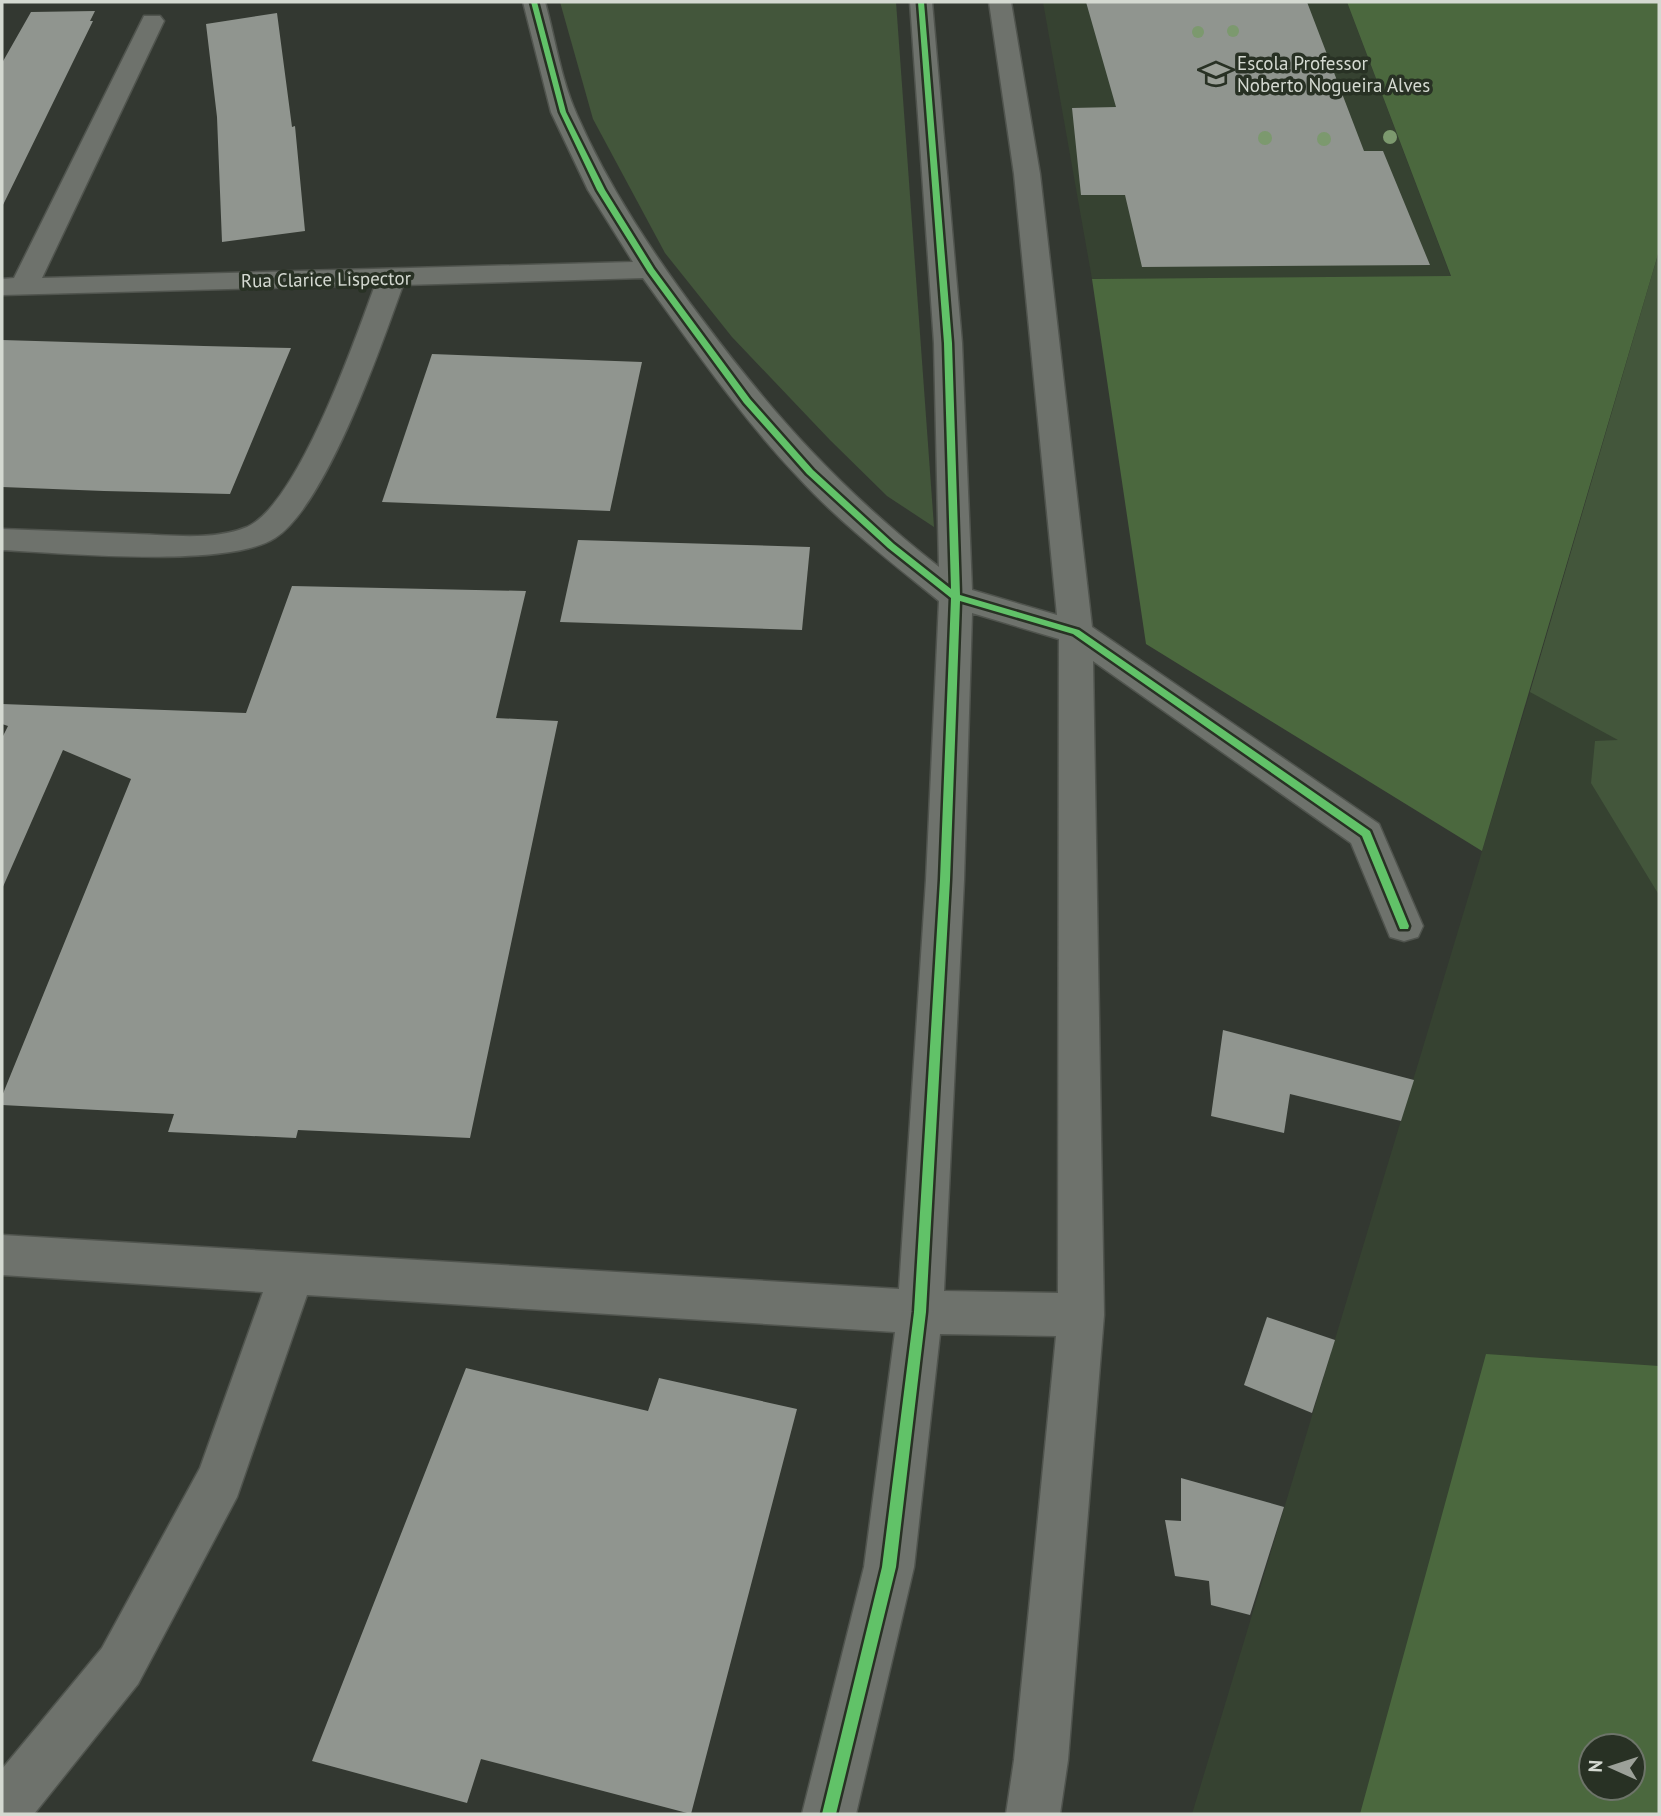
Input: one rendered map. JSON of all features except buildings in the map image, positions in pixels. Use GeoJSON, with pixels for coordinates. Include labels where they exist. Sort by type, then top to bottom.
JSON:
{"type":"FeatureCollection","features":[{"type":"Feature","properties":{"kind":"street"},"geometry":{"type":"LineString","coordinates":[[534,2],[563,112],[601,190],[651,270],[747,401],[810,472],[891,546],[956,597],[1076,632],[1366,834],[1404,926]]}},
{"type":"Feature","properties":{"kind":"street"},"geometry":{"type":"LineString","coordinates":[[829,1814],[889,1567],[920,1312],[945,880],[956,597],[948,343],[921,2]]}},
{"type":"Feature","properties":{"kind":"street"},"geometry":{"type":"LineString","coordinates":[[1000,2],[1027,174],[1076,632],[1081,1315],[1041,1760],[1033,1814]]}},
{"type":"Feature","properties":{"kind":"street"},"geometry":{"type":"LineString","coordinates":[[13,287],[152,21]]}},
{"type":"Feature","properties":{"kind":"street","name":"Rua Clarice Lispector"},"geometry":{"type":"LineString","coordinates":[[13,287],[651,270]]}},
{"type":"Feature","properties":{"kind":"street"},"geometry":{"type":"LineString","coordinates":[[2,540],[188,546],[212,544],[263,533],[274,525],[303,485],[360,360],[392,278]]}},
{"type":"Feature","properties":{"kind":"street"},"geometry":{"type":"LineString","coordinates":[[6,1260],[292,1273],[920,1312],[1081,1315]]}},
{"type":"Feature","properties":{"kind":"street"},"geometry":{"type":"LineString","coordinates":[[2,1811],[120,1666],[220,1480],[292,1273]]}},
{"type":"Feature","properties":{"kind":"shaded area"},"geometry":{"type":"Polygon","coordinates":[[[560,2],[896,2],[934,527],[887,496],[830,440],[732,337],[665,253],[593,119],[560,2]]]}},
{"type":"Feature","properties":{"kind":"shaded area"},"geometry":{"type":"Polygon","coordinates":[[[1043,2],[1347,2],[1451,277],[1092,279],[1043,2]]]}},
{"type":"Feature","properties":{"kind":"shaded area"},"geometry":{"type":"Polygon","coordinates":[[[1659,251],[1659,1814],[1192,1814],[1530,692],[1659,251]]]}},
{"type":"Feature","properties":{"kind":"shaded area"},"geometry":{"type":"Polygon","coordinates":[[[1659,251],[1659,895],[1591,783],[1595,741],[1618,740],[1530,692],[1659,251]]]}},
{"type":"Feature","properties":{"kind":"green space"},"geometry":{"type":"Polygon","coordinates":[[[1347,2],[1659,2],[1659,251],[1482,851],[1146,644],[1092,279],[1451,276],[1347,2]]]}},
{"type":"Feature","properties":{"kind":"green space"},"geometry":{"type":"Polygon","coordinates":[[[1486,1354],[1659,1366],[1659,1814],[1360,1814],[1486,1354]]]}},
{"type":"Feature","properties":{"kind":"cycle path"},"geometry":{"type":"LineString","coordinates":[[534,2],[563,112],[601,190],[651,270],[747,401],[810,472],[891,546],[956,597],[1076,632],[1366,834],[1404,926]]}},
{"type":"Feature","properties":{"kind":"cycle path"},"geometry":{"type":"LineString","coordinates":[[829,1814],[889,1567],[920,1312],[945,880],[956,597],[948,343],[921,2]]}},
{"type":"Feature","properties":{"kind":"place","name":"Escola Professor Noberto Nogueira Alves"},"geometry":{"type":"Point","coordinates":[1216,74]}}]}
